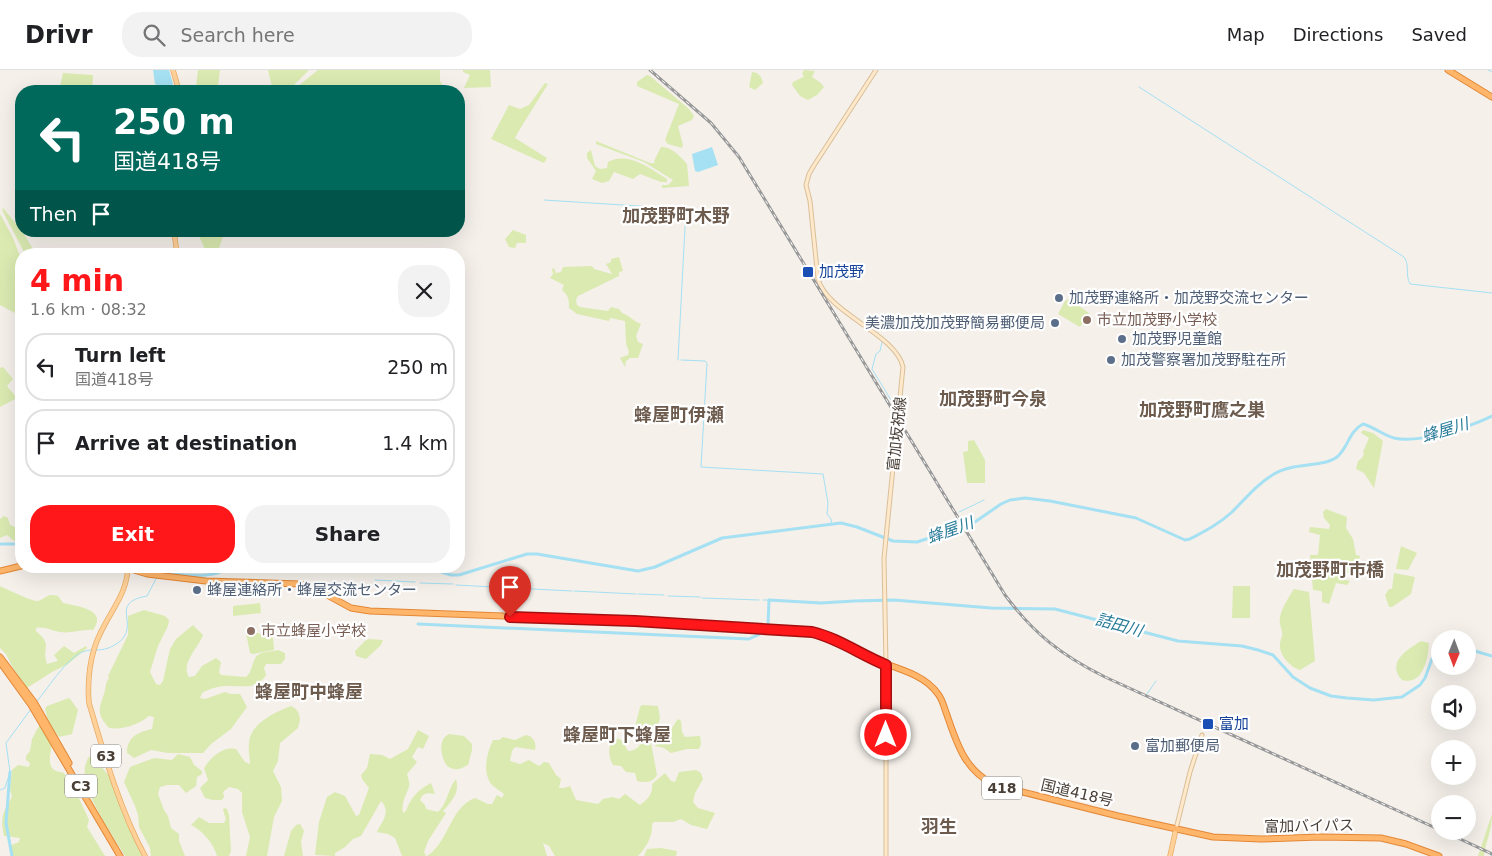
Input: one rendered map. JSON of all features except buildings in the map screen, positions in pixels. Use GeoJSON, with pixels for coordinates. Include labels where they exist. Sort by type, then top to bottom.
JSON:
{"type":"FeatureCollection","features":[{"type":"Feature","properties":{"kind":"highway"},"geometry":{"type":"LineString","coordinates":[[1448,70],[1492,97]]}},
{"type":"Feature","properties":{"kind":"highway"},"geometry":{"type":"LineString","coordinates":[[1453,70],[1492,93]]}},
{"type":"Feature","properties":{"kind":"highway"},"geometry":{"type":"LineString","coordinates":[[0,571],[15,567]]}},
{"type":"Feature","properties":{"kind":"highway","name":"国道418号"},"geometry":{"type":"LineString","coordinates":[[146,573],[157,576],[231,583],[302,584],[318,590],[351,608],[370,611],[635,621],[812,632],[825,635],[866,656],[927,682],[935,690],[943,703],[962,756],[972,769],[986,781],[1018,792],[1176,830]]}},
{"type":"Feature","properties":{"kind":"highway","name":"C3"},"geometry":{"type":"LineString","coordinates":[[0,657],[47,727],[120,856]]}},
{"type":"Feature","properties":{"kind":"highway","name":"C3"},"geometry":{"type":"LineString","coordinates":[[0,662],[17,682]]}},
{"type":"Feature","properties":{"kind":"highway","name":"富加バイパス"},"geometry":{"type":"LineString","coordinates":[[1176,830],[1231,839],[1380,838],[1406,844],[1440,856]]}},
{"type":"Feature","properties":{"kind":"main road"},"geometry":{"type":"LineString","coordinates":[[173,70],[177,85]]}},
{"type":"Feature","properties":{"kind":"main road","name":"富加坂祝線"},"geometry":{"type":"LineString","coordinates":[[876,70],[813,167],[806,185],[810,201],[817,272],[822,289],[898,353],[903,367],[885,541],[886,856]]}},
{"type":"Feature","properties":{"kind":"main road","name":"63"},"geometry":{"type":"LineString","coordinates":[[127,573],[126,584],[100,634],[94,650],[88,694],[116,785],[136,838],[146,856]]}},
{"type":"Feature","properties":{"kind":"main road"},"geometry":{"type":"LineString","coordinates":[[1170,856],[1190,772],[1202,735]]}},
{"type":"Feature","properties":{"kind":"green space"},"geometry":{"type":"Polygon","coordinates":[[[198,70],[220,70],[218,85],[196,85],[198,70]]]}},
{"type":"Feature","properties":{"kind":"green space"},"geometry":{"type":"Polygon","coordinates":[[[268,70],[309,70],[294,85],[272,85],[268,70]]]}},
{"type":"Feature","properties":{"kind":"green space"},"geometry":{"type":"Polygon","coordinates":[[[318,70],[440,70],[440,81],[443,85],[299,85],[318,70]]]}},
{"type":"Feature","properties":{"kind":"green space"},"geometry":{"type":"Polygon","coordinates":[[[463,70],[490,70],[491,87],[465,88],[470,75],[463,72],[463,70]]]}},
{"type":"Feature","properties":{"kind":"green space"},"geometry":{"type":"Polygon","coordinates":[[[804,70],[815,71],[812,77],[824,87],[817,95],[808,100],[800,96],[792,85],[793,82],[804,76],[802,74],[804,70]]]}},
{"type":"Feature","properties":{"kind":"green space"},"geometry":{"type":"Polygon","coordinates":[[[752,72],[757,73],[761,77],[763,83],[755,90],[749,87],[752,72]]]}},
{"type":"Feature","properties":{"kind":"green space"},"geometry":{"type":"Polygon","coordinates":[[[63,73],[93,75],[92,85],[60,85],[63,73]]]}},
{"type":"Feature","properties":{"kind":"green space"},"geometry":{"type":"Polygon","coordinates":[[[647,75],[689,109],[694,116],[692,120],[678,126],[683,145],[682,148],[668,144],[665,140],[679,104],[637,86],[637,82],[647,75]]]}},
{"type":"Feature","properties":{"kind":"green space"},"geometry":{"type":"Polygon","coordinates":[[[545,83],[548,84],[515,138],[547,158],[544,163],[491,139],[509,105],[520,109],[529,105],[545,83]]]}},
{"type":"Feature","properties":{"kind":"green space"},"geometry":{"type":"Polygon","coordinates":[[[596,141],[650,163],[655,163],[654,161],[661,147],[668,148],[676,152],[687,164],[689,186],[662,188],[662,185],[668,185],[673,180],[644,162],[596,144],[596,141]]]}},
{"type":"Feature","properties":{"kind":"green space"},"geometry":{"type":"Polygon","coordinates":[[[591,150],[595,166],[600,169],[607,168],[608,162],[616,159],[631,160],[654,171],[667,179],[667,182],[661,182],[640,174],[633,179],[614,172],[609,181],[602,183],[592,179],[596,171],[587,158],[587,153],[591,150]]]}},
{"type":"Feature","properties":{"kind":"green space"},"geometry":{"type":"Polygon","coordinates":[[[3,208],[15,223],[15,235],[2,210],[3,208]]]}},
{"type":"Feature","properties":{"kind":"green space"},"geometry":{"type":"Polygon","coordinates":[[[0,214],[17,248],[15,248],[15,313],[0,305],[0,214]]]}},
{"type":"Feature","properties":{"kind":"green space"},"geometry":{"type":"Polygon","coordinates":[[[513,230],[526,235],[526,243],[517,243],[515,248],[509,247],[505,239],[513,230]]]}},
{"type":"Feature","properties":{"kind":"green space"},"geometry":{"type":"Polygon","coordinates":[[[16,237],[26,237],[32,248],[22,248],[16,237]]]}},
{"type":"Feature","properties":{"kind":"green space"},"geometry":{"type":"Polygon","coordinates":[[[199,237],[223,237],[219,248],[204,248],[199,237]]]}},
{"type":"Feature","properties":{"kind":"green space"},"geometry":{"type":"Polygon","coordinates":[[[619,257],[623,271],[619,272],[619,276],[578,296],[576,300],[577,305],[580,307],[608,311],[611,307],[619,309],[622,313],[641,324],[636,336],[638,342],[643,344],[638,358],[630,358],[626,361],[625,367],[620,358],[628,355],[629,352],[626,344],[625,321],[610,318],[609,321],[577,314],[569,308],[568,298],[562,290],[564,285],[550,278],[553,274],[552,269],[554,268],[556,273],[561,272],[563,267],[592,266],[594,269],[612,274],[606,264],[611,262],[611,259],[619,257]]]}},
{"type":"Feature","properties":{"kind":"green space"},"geometry":{"type":"Polygon","coordinates":[[[1069,299],[1089,313],[1080,327],[1058,314],[1065,301],[1069,299]]]}},
{"type":"Feature","properties":{"kind":"green space"},"geometry":{"type":"Polygon","coordinates":[[[3,367],[13,379],[7,386],[15,396],[15,399],[0,407],[0,368],[3,367]]]}},
{"type":"Feature","properties":{"kind":"green space"},"geometry":{"type":"Polygon","coordinates":[[[1363,430],[1373,433],[1383,441],[1374,488],[1364,473],[1356,469],[1358,461],[1364,454],[1363,452],[1369,438],[1361,433],[1363,430]]]}},
{"type":"Feature","properties":{"kind":"green space"},"geometry":{"type":"Polygon","coordinates":[[[974,440],[985,460],[985,483],[967,483],[963,452],[968,451],[968,441],[974,440]]]}},
{"type":"Feature","properties":{"kind":"green space"},"geometry":{"type":"Polygon","coordinates":[[[1326,509],[1347,517],[1346,528],[1353,539],[1356,555],[1360,556],[1356,573],[1342,573],[1342,579],[1350,581],[1347,585],[1336,583],[1329,604],[1322,602],[1321,591],[1313,590],[1310,555],[1318,555],[1320,535],[1309,532],[1310,527],[1329,529],[1330,525],[1324,518],[1323,512],[1326,509]]]}},
{"type":"Feature","properties":{"kind":"green space"},"geometry":{"type":"Polygon","coordinates":[[[4,516],[8,518],[10,525],[15,527],[15,541],[7,535],[0,538],[0,519],[4,516]]]}},
{"type":"Feature","properties":{"kind":"green space"},"geometry":{"type":"Polygon","coordinates":[[[1401,546],[1417,553],[1408,570],[1396,569],[1401,546]]]}},
{"type":"Feature","properties":{"kind":"green space"},"geometry":{"type":"Polygon","coordinates":[[[1394,573],[1415,577],[1411,594],[1392,607],[1389,607],[1385,595],[1389,589],[1392,589],[1394,573]]]}},
{"type":"Feature","properties":{"kind":"green space"},"geometry":{"type":"Polygon","coordinates":[[[0,586],[35,601],[49,595],[58,596],[63,603],[82,607],[94,613],[97,617],[97,623],[93,630],[64,632],[36,628],[36,631],[46,643],[47,664],[58,661],[54,655],[64,646],[74,653],[86,646],[87,648],[68,664],[27,688],[6,654],[0,648],[0,586]]]}},
{"type":"Feature","properties":{"kind":"green space"},"geometry":{"type":"Polygon","coordinates":[[[1233,586],[1250,586],[1250,618],[1232,618],[1233,586]]]}},
{"type":"Feature","properties":{"kind":"green space"},"geometry":{"type":"Polygon","coordinates":[[[1294,589],[1309,592],[1315,661],[1300,670],[1286,660],[1280,648],[1282,634],[1281,613],[1294,589]]]}},
{"type":"Feature","properties":{"kind":"green space"},"geometry":{"type":"Polygon","coordinates":[[[260,603],[261,613],[233,616],[233,606],[260,603]]]}},
{"type":"Feature","properties":{"kind":"green space"},"geometry":{"type":"Polygon","coordinates":[[[144,610],[165,616],[169,620],[150,672],[156,684],[160,685],[163,681],[170,649],[176,639],[193,625],[203,635],[188,661],[187,672],[189,677],[195,676],[202,666],[216,658],[221,662],[219,672],[221,675],[246,677],[256,657],[260,654],[278,650],[285,653],[285,659],[281,664],[266,664],[264,668],[266,675],[258,683],[248,686],[220,687],[202,693],[200,698],[205,699],[225,692],[240,694],[247,707],[231,729],[211,744],[203,753],[168,753],[151,750],[134,758],[127,753],[127,747],[134,736],[152,729],[154,717],[149,716],[140,722],[120,728],[109,728],[102,719],[100,709],[108,676],[128,635],[128,616],[144,610]]]}},
{"type":"Feature","properties":{"kind":"green space"},"geometry":{"type":"Polygon","coordinates":[[[249,631],[273,638],[274,650],[250,653],[246,633],[249,631]]]}},
{"type":"Feature","properties":{"kind":"green space"},"geometry":{"type":"Polygon","coordinates":[[[369,639],[383,640],[381,645],[366,659],[356,656],[355,651],[369,639]]]}},
{"type":"Feature","properties":{"kind":"green space"},"geometry":{"type":"Polygon","coordinates":[[[1421,641],[1429,643],[1423,670],[1415,679],[1409,681],[1402,680],[1396,668],[1397,662],[1410,648],[1421,641]]]}},
{"type":"Feature","properties":{"kind":"green space"},"geometry":{"type":"Polygon","coordinates":[[[69,698],[78,710],[72,734],[59,737],[49,724],[45,709],[47,706],[69,698]]]}},
{"type":"Feature","properties":{"kind":"green space"},"geometry":{"type":"Polygon","coordinates":[[[642,705],[658,706],[660,718],[656,734],[651,743],[657,775],[653,780],[645,782],[637,781],[635,773],[626,772],[621,766],[613,765],[609,751],[613,738],[621,740],[628,751],[638,748],[640,745],[634,731],[642,705]]]}},
{"type":"Feature","properties":{"kind":"green space"},"geometry":{"type":"Polygon","coordinates":[[[291,706],[296,709],[300,720],[298,728],[280,743],[278,761],[273,771],[281,787],[282,801],[274,817],[267,856],[246,856],[250,837],[242,812],[242,793],[238,789],[229,787],[223,792],[224,797],[222,800],[205,798],[200,788],[208,780],[204,768],[218,753],[227,749],[236,749],[245,762],[250,764],[249,744],[253,730],[271,715],[291,706]]]}},
{"type":"Feature","properties":{"kind":"green space"},"geometry":{"type":"Polygon","coordinates":[[[678,719],[681,721],[682,732],[685,737],[700,736],[701,744],[699,749],[687,749],[671,753],[664,748],[655,746],[657,740],[667,734],[678,719]]]}},
{"type":"Feature","properties":{"kind":"green space"},"geometry":{"type":"Polygon","coordinates":[[[40,724],[52,744],[51,766],[56,771],[64,773],[77,794],[89,820],[87,827],[105,856],[11,856],[9,846],[19,842],[20,838],[4,836],[2,819],[12,797],[10,789],[12,770],[18,765],[29,767],[30,763],[26,760],[26,756],[30,751],[32,739],[40,724]]]}},
{"type":"Feature","properties":{"kind":"green space"},"geometry":{"type":"Polygon","coordinates":[[[418,730],[429,736],[423,749],[418,747],[412,757],[417,762],[407,774],[409,785],[403,802],[403,813],[416,794],[431,783],[435,794],[424,794],[420,800],[426,809],[438,812],[444,805],[456,779],[457,784],[456,793],[443,811],[446,813],[428,841],[424,852],[426,856],[402,856],[395,838],[388,834],[377,832],[386,813],[386,809],[381,801],[361,836],[353,839],[335,853],[335,856],[315,855],[319,822],[327,797],[335,792],[345,796],[356,816],[359,815],[369,788],[361,775],[367,768],[370,754],[382,755],[390,759],[408,749],[418,730]]]}},
{"type":"Feature","properties":{"kind":"green space"},"geometry":{"type":"Polygon","coordinates":[[[449,734],[464,736],[472,744],[468,765],[462,768],[450,768],[443,758],[441,749],[443,740],[449,734]]]}},
{"type":"Feature","properties":{"kind":"green space"},"geometry":{"type":"Polygon","coordinates":[[[526,735],[534,740],[535,750],[515,747],[510,761],[520,764],[529,760],[539,766],[544,762],[549,763],[556,775],[561,779],[559,788],[570,786],[576,800],[598,804],[603,799],[613,797],[619,799],[625,794],[640,805],[652,791],[652,784],[665,773],[671,781],[675,782],[679,772],[696,770],[701,773],[703,779],[695,793],[693,802],[698,808],[715,813],[707,829],[691,825],[681,819],[673,822],[654,822],[648,841],[638,856],[555,856],[549,846],[543,843],[547,856],[427,856],[440,842],[460,809],[467,803],[475,798],[492,804],[497,795],[502,798],[504,794],[491,784],[486,768],[487,756],[493,740],[499,740],[503,737],[515,740],[526,735]]]}},
{"type":"Feature","properties":{"kind":"green space"},"geometry":{"type":"Polygon","coordinates":[[[178,754],[190,757],[194,765],[202,771],[202,774],[197,777],[196,786],[186,793],[179,785],[167,785],[160,787],[158,794],[171,828],[179,834],[179,841],[185,856],[151,856],[150,848],[139,827],[135,806],[124,782],[130,767],[154,758],[172,760],[178,754]]]}},
{"type":"Feature","properties":{"kind":"green space"},"geometry":{"type":"Polygon","coordinates":[[[92,755],[111,778],[142,856],[125,856],[102,819],[84,783],[85,766],[88,758],[92,755]]]}},
{"type":"Feature","properties":{"kind":"green space"},"geometry":{"type":"Polygon","coordinates":[[[224,808],[227,809],[229,815],[231,851],[229,856],[217,856],[207,838],[191,825],[199,817],[209,823],[224,823],[226,819],[224,808]]]}},
{"type":"Feature","properties":{"kind":"green space"},"geometry":{"type":"Polygon","coordinates":[[[1492,814],[1484,856],[1478,856],[1492,814]]]}},
{"type":"Feature","properties":{"kind":"green space"},"geometry":{"type":"Polygon","coordinates":[[[300,824],[304,831],[301,842],[303,856],[284,856],[291,831],[296,825],[300,824]]]}},
{"type":"Feature","properties":{"kind":"green space"},"geometry":{"type":"Polygon","coordinates":[[[661,848],[677,851],[676,856],[644,856],[647,849],[661,848]]]}},
{"type":"Feature","properties":{"kind":"water"},"geometry":{"type":"Polygon","coordinates":[[[153,70],[169,70],[172,85],[155,84],[153,70]]]}},
{"type":"Feature","properties":{"kind":"water"},"geometry":{"type":"Polygon","coordinates":[[[712,147],[718,165],[698,172],[695,171],[692,154],[712,147]]]}},
{"type":"Feature","properties":{"kind":"waterway"},"geometry":{"type":"LineString","coordinates":[[1488,70],[1492,72]]}},
{"type":"Feature","properties":{"kind":"waterway"},"geometry":{"type":"LineString","coordinates":[[1139,87],[1404,257],[1407,263],[1410,284],[1492,293]]}},
{"type":"Feature","properties":{"kind":"waterway"},"geometry":{"type":"LineString","coordinates":[[544,200],[686,209],[678,360]]}},
{"type":"Feature","properties":{"kind":"waterway"},"geometry":{"type":"LineString","coordinates":[[882,342],[872,369],[891,400],[898,402]]}},
{"type":"Feature","properties":{"kind":"waterway"},"geometry":{"type":"LineString","coordinates":[[681,360],[705,361],[707,363],[701,467],[823,474],[828,503],[827,514],[831,519],[832,525]]}},
{"type":"Feature","properties":{"kind":"waterway","name":"蜂屋川"},"geometry":{"type":"LineString","coordinates":[[445,573],[459,575],[527,554],[537,554],[638,571],[655,567],[722,538],[841,523],[893,541],[917,542],[972,524],[1001,504],[1010,500],[1025,498],[1136,518],[1185,540],[1196,536],[1222,520],[1257,487],[1274,474],[1290,468],[1324,463],[1337,457],[1358,427],[1363,424],[1394,438],[1417,439],[1444,433],[1492,416]]}},
{"type":"Feature","properties":{"kind":"waterway"},"geometry":{"type":"LineString","coordinates":[[959,512],[984,500]]}},
{"type":"Feature","properties":{"kind":"waterway","name":"蜂屋川"},"geometry":{"type":"LineString","coordinates":[[0,544],[15,544]]}},
{"type":"Feature","properties":{"kind":"waterway","name":"蜂屋川"},"geometry":{"type":"LineString","coordinates":[[168,573],[184,575],[218,573]]}},
{"type":"Feature","properties":{"kind":"waterway"},"geometry":{"type":"LineString","coordinates":[[95,650],[112,646],[118,643],[124,636],[127,629],[127,609],[129,604],[135,599],[147,596],[157,577]]}},
{"type":"Feature","properties":{"kind":"waterway","name":"詰田川"},"geometry":{"type":"LineString","coordinates":[[375,580],[415,582]]}},
{"type":"Feature","properties":{"kind":"waterway","name":"詰田川"},"geometry":{"type":"LineString","coordinates":[[420,583],[453,584]]}},
{"type":"Feature","properties":{"kind":"waterway","name":"詰田川"},"geometry":{"type":"LineString","coordinates":[[456,585],[511,588]]}},
{"type":"Feature","properties":{"kind":"waterway","name":"詰田川"},"geometry":{"type":"LineString","coordinates":[[513,588],[572,591]]}},
{"type":"Feature","properties":{"kind":"waterway","name":"詰田川"},"geometry":{"type":"LineString","coordinates":[[574,591],[636,594]]}},
{"type":"Feature","properties":{"kind":"waterway","name":"詰田川"},"geometry":{"type":"LineString","coordinates":[[638,594],[664,595]]}},
{"type":"Feature","properties":{"kind":"waterway","name":"詰田川"},"geometry":{"type":"LineString","coordinates":[[668,596],[700,597]]}},
{"type":"Feature","properties":{"kind":"waterway","name":"詰田川"},"geometry":{"type":"LineString","coordinates":[[702,598],[759,600]]}},
{"type":"Feature","properties":{"kind":"waterway","name":"詰田川"},"geometry":{"type":"LineString","coordinates":[[763,600],[769,600]]}},
{"type":"Feature","properties":{"kind":"waterway","name":"詰田川"},"geometry":{"type":"LineString","coordinates":[[766,629],[768,626],[769,600],[821,603],[894,600],[991,608],[1055,609],[1178,641],[1242,646],[1258,650],[1273,655],[1293,677],[1310,688],[1331,696],[1374,700],[1402,697],[1420,685],[1425,678],[1431,662]]}},
{"type":"Feature","properties":{"kind":"waterway"},"geometry":{"type":"LineString","coordinates":[[418,624],[749,639],[764,632]]}},
{"type":"Feature","properties":{"kind":"waterway"},"geometry":{"type":"LineString","coordinates":[[36,702],[68,662],[83,652],[91,650]]}},
{"type":"Feature","properties":{"kind":"waterway","name":"詰田川"},"geometry":{"type":"LineString","coordinates":[[1476,651],[1492,656]]}},
{"type":"Feature","properties":{"kind":"waterway"},"geometry":{"type":"LineString","coordinates":[[1147,694],[1156,681]]}},
{"type":"Feature","properties":{"kind":"waterway"},"geometry":{"type":"LineString","coordinates":[[0,790],[5,788],[10,772],[6,743],[31,709]]}},
{"type":"Feature","properties":{"kind":"waterway"},"geometry":{"type":"LineString","coordinates":[[10,772],[6,823],[12,856]]}},
{"type":"Feature","properties":{"kind":"railway"},"geometry":{"type":"LineString","coordinates":[[650,70],[711,123],[739,157],[1005,595],[1038,632],[1062,652],[1105,677],[1431,826]]}},
{"type":"Feature","properties":{"kind":"railway"},"geometry":{"type":"LineString","coordinates":[[1462,840],[1492,854]]}},
{"type":"Feature","properties":{"kind":"place","name":"加茂野"},"geometry":{"type":"Point","coordinates":[808,272]}},
{"type":"Feature","properties":{"kind":"place","name":"加茂野連絡所・加茂野交流センター"},"geometry":{"type":"Point","coordinates":[1059,298]}},
{"type":"Feature","properties":{"kind":"place","name":"市立加茂野小学校"},"geometry":{"type":"Point","coordinates":[1087,320]}},
{"type":"Feature","properties":{"kind":"place","name":"美濃加茂加茂野簡易郵便局"},"geometry":{"type":"Point","coordinates":[1055,323]}},
{"type":"Feature","properties":{"kind":"place","name":"加茂野児童館"},"geometry":{"type":"Point","coordinates":[1122,339]}},
{"type":"Feature","properties":{"kind":"place","name":"加茂警察署加茂野駐在所"},"geometry":{"type":"Point","coordinates":[1111,360]}},
{"type":"Feature","properties":{"kind":"place","name":"蜂屋連絡所・蜂屋交流センター"},"geometry":{"type":"Point","coordinates":[197,590]}},
{"type":"Feature","properties":{"kind":"place","name":"市立蜂屋小学校"},"geometry":{"type":"Point","coordinates":[251,631]}},
{"type":"Feature","properties":{"kind":"place","name":"富加"},"geometry":{"type":"Point","coordinates":[1208,724]}},
{"type":"Feature","properties":{"kind":"place","name":"富加郵便局"},"geometry":{"type":"Point","coordinates":[1135,746]}},
{"type":"Feature","properties":{"kind":"district","name":"加茂野町木野"},"geometry":{"type":"Point","coordinates":[676,215]}},
{"type":"Feature","properties":{"kind":"district","name":"加茂野町今泉"},"geometry":{"type":"Point","coordinates":[993,398]}},
{"type":"Feature","properties":{"kind":"district","name":"加茂野町鷹之巣"},"geometry":{"type":"Point","coordinates":[1202,409]}},
{"type":"Feature","properties":{"kind":"district","name":"蜂屋町伊瀬"},"geometry":{"type":"Point","coordinates":[679,414]}},
{"type":"Feature","properties":{"kind":"district","name":"加茂野町市橋"},"geometry":{"type":"Point","coordinates":[1330,569]}},
{"type":"Feature","properties":{"kind":"district","name":"蜂屋町中蜂屋"},"geometry":{"type":"Point","coordinates":[309,691]}},
{"type":"Feature","properties":{"kind":"district","name":"蜂屋町下蜂屋"},"geometry":{"type":"Point","coordinates":[617,734]}},
{"type":"Feature","properties":{"kind":"district","name":"羽生"},"geometry":{"type":"Point","coordinates":[939,826]}},
{"type":"Feature","properties":{"kind":"route"},"geometry":{"type":"LineString","coordinates":[[510,617],[635,621],[812,632],[825,635],[886,665],[886,735]]}}]}
